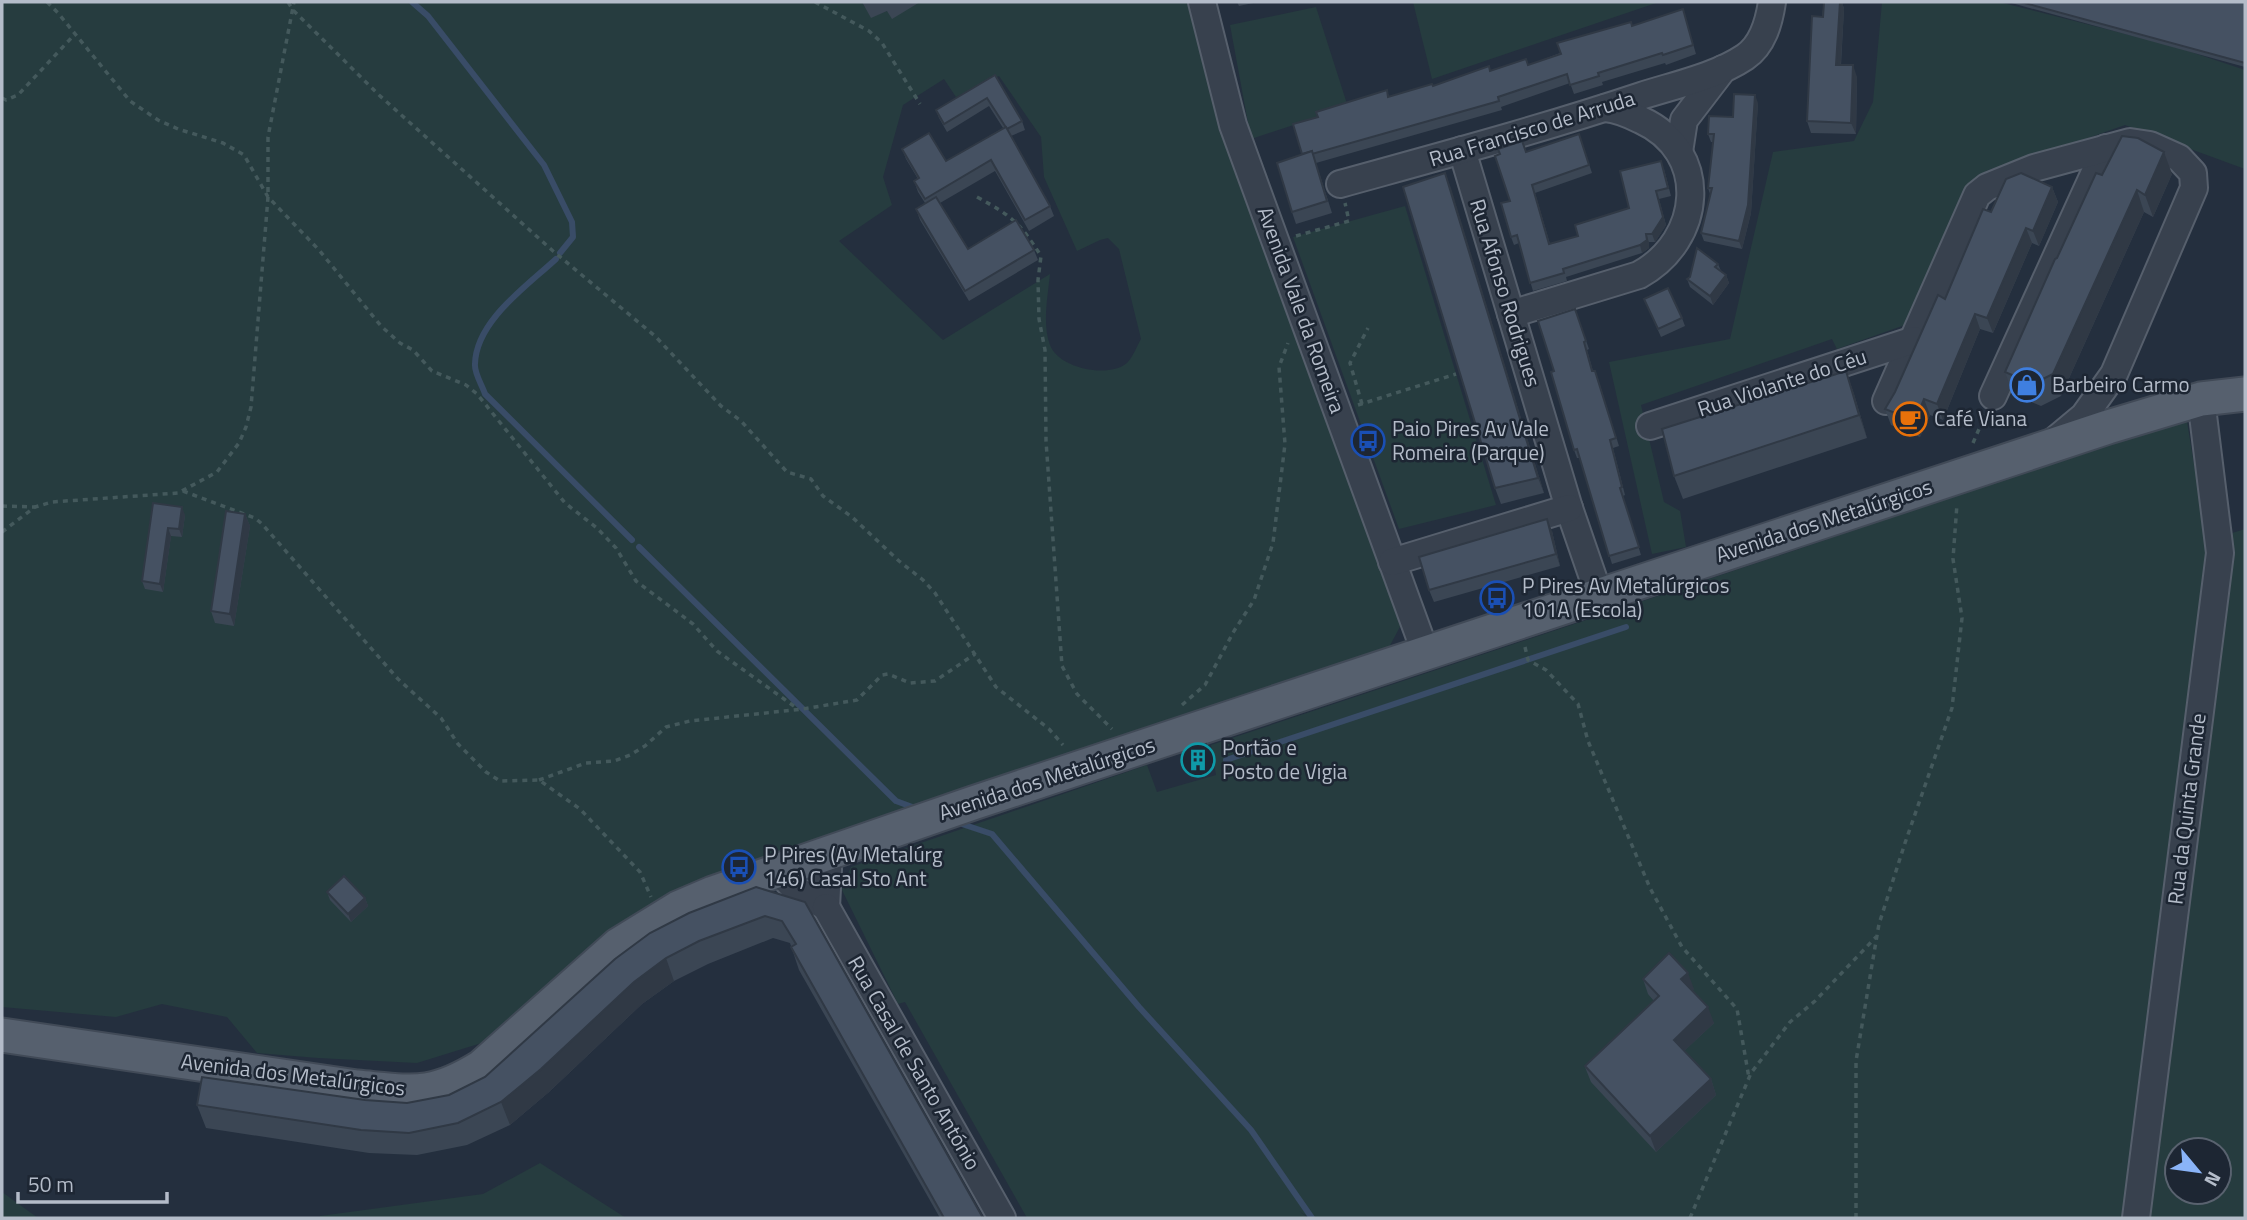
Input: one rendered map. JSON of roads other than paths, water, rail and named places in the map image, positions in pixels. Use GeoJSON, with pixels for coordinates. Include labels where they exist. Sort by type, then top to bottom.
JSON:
{"type":"FeatureCollection","features":[{"type":"Feature","properties":{"kind":"main road","name":"Avenida dos Metalúrgicos"},"geometry":{"type":"LineString","coordinates":[[2,1035],[357,1087],[430,1090],[458,1081],[481,1067],[618,945],[678,908],[713,893],[1084,766],[2108,427],[2201,399],[2245,394]]}},
{"type":"Feature","properties":{"kind":"street","name":"Avenida Vale da Romeira"},"geometry":{"type":"LineString","coordinates":[[1202,2],[1233,125],[1307,327],[1350,408],[1392,562],[1426,654]]}},
{"type":"Feature","properties":{"kind":"street"},"geometry":{"type":"LineString","coordinates":[[1679,152],[1684,120],[1723,69],[1748,56],[1762,39],[1772,2]]}},
{"type":"Feature","properties":{"kind":"street","name":"Rua Francisco de Arruda"},"geometry":{"type":"LineString","coordinates":[[1340,184],[1605,108],[1723,69]]}},
{"type":"Feature","properties":{"kind":"street"},"geometry":{"type":"LineString","coordinates":[[1511,314],[1639,275],[1667,254],[1686,225],[1691,202],[1690,183],[1679,152],[1651,124],[1615,108],[1605,108]]}},
{"type":"Feature","properties":{"kind":"street","name":"Rua Violante do Céu"},"geometry":{"type":"LineString","coordinates":[[1886,401],[1977,195],[1987,187],[2034,168],[2130,142],[2150,145],[2179,158],[2193,173],[2194,188],[2114,374],[2084,416],[2044,448]]}},
{"type":"Feature","properties":{"kind":"street"},"geometry":{"type":"LineString","coordinates":[[1993,396],[2106,148]]}},
{"type":"Feature","properties":{"kind":"street","name":"Rua Afonso Rodrigues"},"geometry":{"type":"LineString","coordinates":[[1462,150],[1569,508],[1599,595]]}},
{"type":"Feature","properties":{"kind":"street","name":"Rua Violante do Céu"},"geometry":{"type":"LineString","coordinates":[[1650,426],[1914,340]]}},
{"type":"Feature","properties":{"kind":"street","name":"Rua Violante do Céu"},"geometry":{"type":"LineString","coordinates":[[2108,427],[2114,374]]}},
{"type":"Feature","properties":{"kind":"street","name":"Rua da Quinta Grande"},"geometry":{"type":"LineString","coordinates":[[2136,1218],[2220,553],[2201,399]]}},
{"type":"Feature","properties":{"kind":"street"},"geometry":{"type":"LineString","coordinates":[[1392,562],[1569,508]]}},
{"type":"Feature","properties":{"kind":"street"},"geometry":{"type":"LineString","coordinates":[[780,870],[793,888],[826,907],[828,869],[825,854]]}},
{"type":"Feature","properties":{"kind":"street","name":"Rua Casal de Santo António"},"geometry":{"type":"LineString","coordinates":[[826,907],[1002,1218]]}},
{"type":"Feature","properties":{"kind":"waterway"},"geometry":{"type":"LineString","coordinates":[[412,2],[428,16],[544,165],[572,222],[573,237],[560,253]]}},
{"type":"Feature","properties":{"kind":"waterway"},"geometry":{"type":"LineString","coordinates":[[556,259],[493,319],[478,348],[476,371],[485,394],[632,540]]}},
{"type":"Feature","properties":{"kind":"waterway"},"geometry":{"type":"LineString","coordinates":[[639,547],[896,801],[915,808]]}},
{"type":"Feature","properties":{"kind":"waterway"},"geometry":{"type":"LineString","coordinates":[[1226,760],[1626,627]]}},
{"type":"Feature","properties":{"kind":"waterway"},"geometry":{"type":"LineString","coordinates":[[962,824],[992,834],[1139,1007],[1251,1130],[1312,1218]]}},
{"type":"Feature","properties":{"kind":"place","name":"Barbeiro Carmo"},"geometry":{"type":"Point","coordinates":[2027,385]}},
{"type":"Feature","properties":{"kind":"place","name":"Café Viana"},"geometry":{"type":"Point","coordinates":[1910,419]}},
{"type":"Feature","properties":{"kind":"place","name":"Paio Pires Av Vale Romeira (Parque)"},"geometry":{"type":"Point","coordinates":[1368,441]}},
{"type":"Feature","properties":{"kind":"place","name":"P Pires Av Metalúrgicos 101A (Escola)"},"geometry":{"type":"Point","coordinates":[1497,598]}},
{"type":"Feature","properties":{"kind":"place","name":"Portão e Posto de Vigia"},"geometry":{"type":"Point","coordinates":[1198,760]}},
{"type":"Feature","properties":{"kind":"place","name":"P Pires (Av Metalúrg 146) Casal Sto Ant"},"geometry":{"type":"Point","coordinates":[739,867]}}]}
